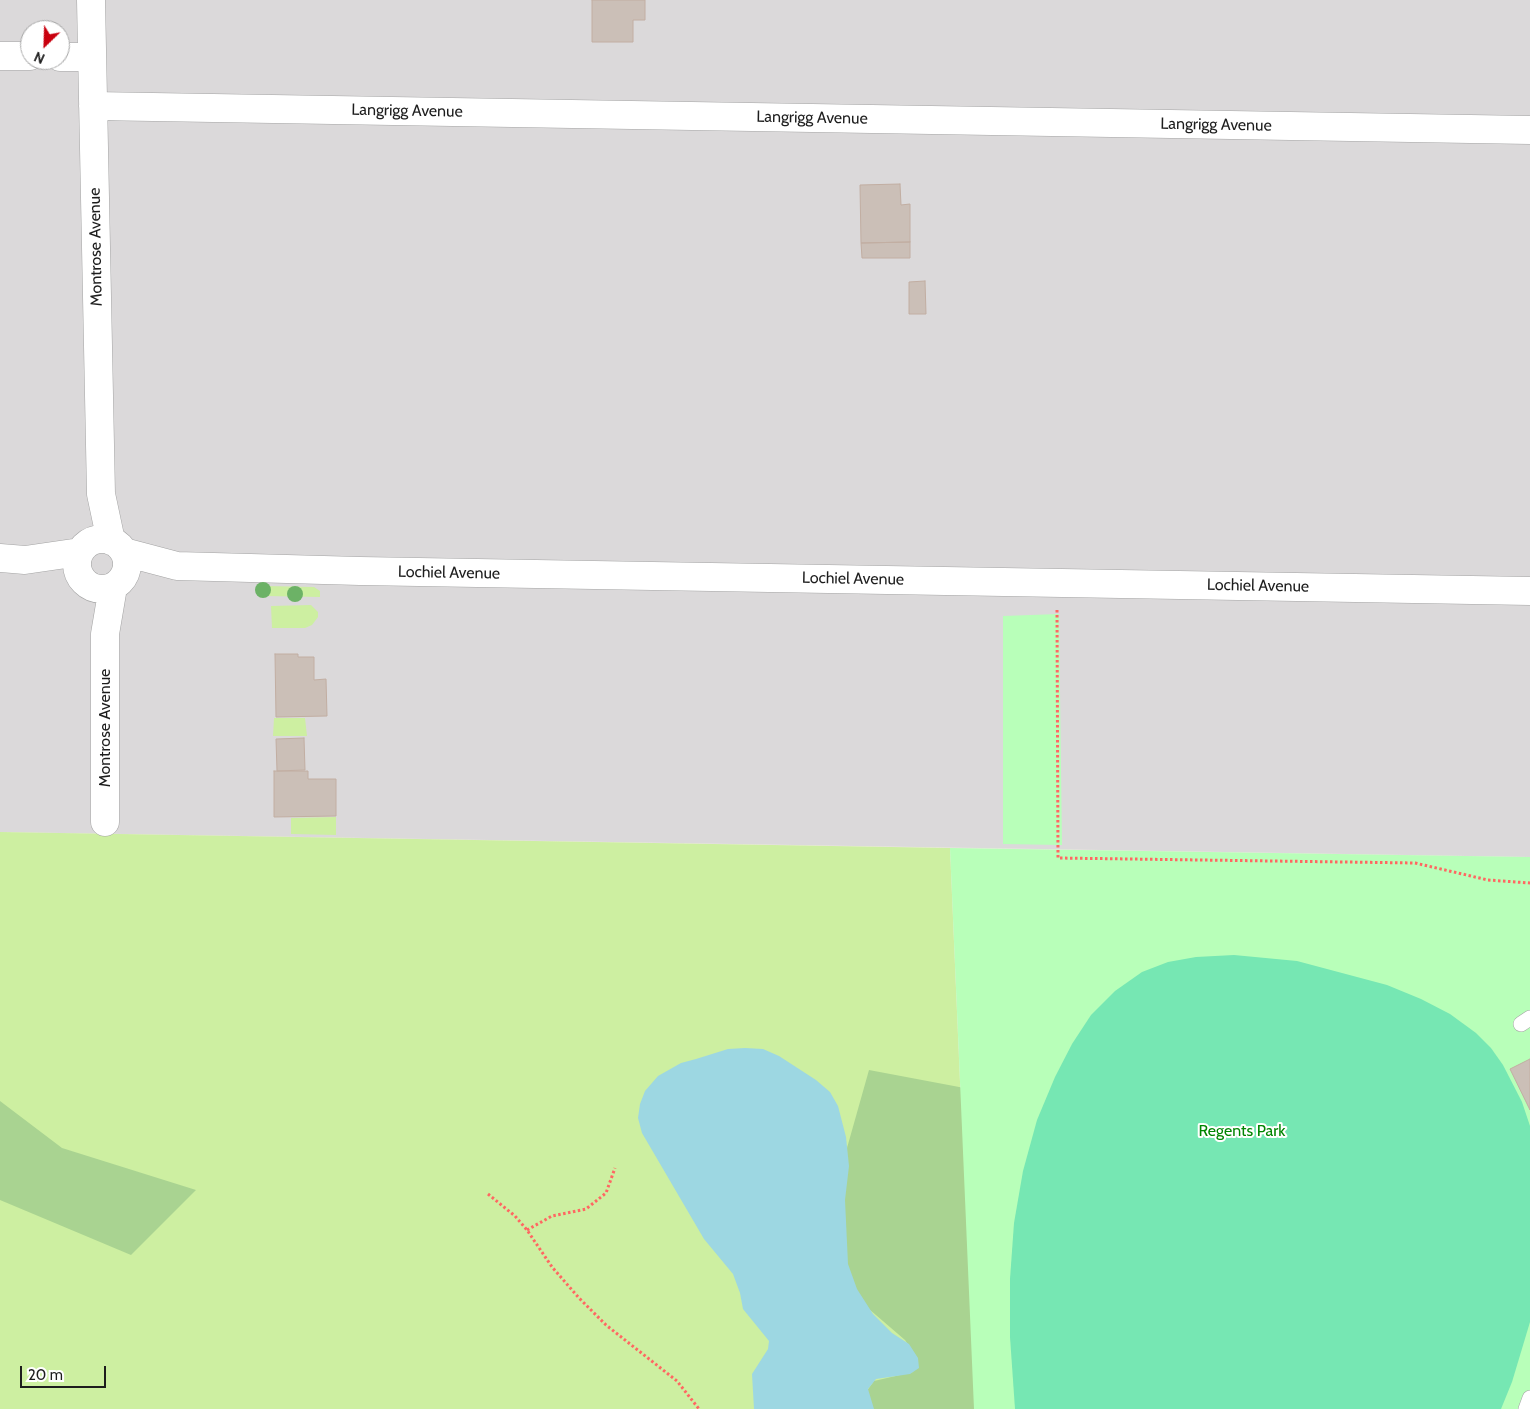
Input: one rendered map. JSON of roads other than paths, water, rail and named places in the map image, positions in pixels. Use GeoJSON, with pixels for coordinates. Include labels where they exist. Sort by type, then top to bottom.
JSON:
{"type":"FeatureCollection","features":[{"type":"Feature","properties":{"kind":"street","name":"Montrose Avenue"},"geometry":{"type":"LineString","coordinates":[[91,0],[101,564],[105,634],[106,822]]}},
{"type":"Feature","properties":{"kind":"street"},"geometry":{"type":"LineString","coordinates":[[0,56],[20,56]]}},
{"type":"Feature","properties":{"kind":"street"},"geometry":{"type":"LineString","coordinates":[[70,57],[92,57]]}},
{"type":"Feature","properties":{"kind":"street","name":"Langrigg Avenue"},"geometry":{"type":"LineString","coordinates":[[93,106],[1530,130]]}},
{"type":"Feature","properties":{"kind":"street","name":"Lochiel Avenue"},"geometry":{"type":"LineString","coordinates":[[13,559],[101,564],[360,572],[1530,591]]}},
{"type":"Feature","properties":{"kind":"lane"},"geometry":{"type":"LineString","coordinates":[[1526,1409],[1530,1398]]}},
{"type":"Feature","properties":{"kind":"water"},"geometry":{"type":"Polygon","coordinates":[[[728,1049],[763,1049],[779,1056],[816,1080],[830,1092],[838,1106],[846,1137],[849,1166],[845,1200],[848,1264],[857,1289],[873,1314],[892,1333],[909,1344],[918,1358],[919,1368],[910,1374],[876,1379],[868,1389],[874,1409],[754,1409],[752,1374],[768,1349],[769,1341],[743,1309],[740,1293],[733,1274],[704,1239],[642,1133],[638,1118],[640,1104],[645,1091],[658,1076],[681,1063],[728,1049]]]}},
{"type":"Feature","properties":{"kind":"park label","name":"Regents Park"},"geometry":{"type":"Point","coordinates":[1242,1131]}}]}
